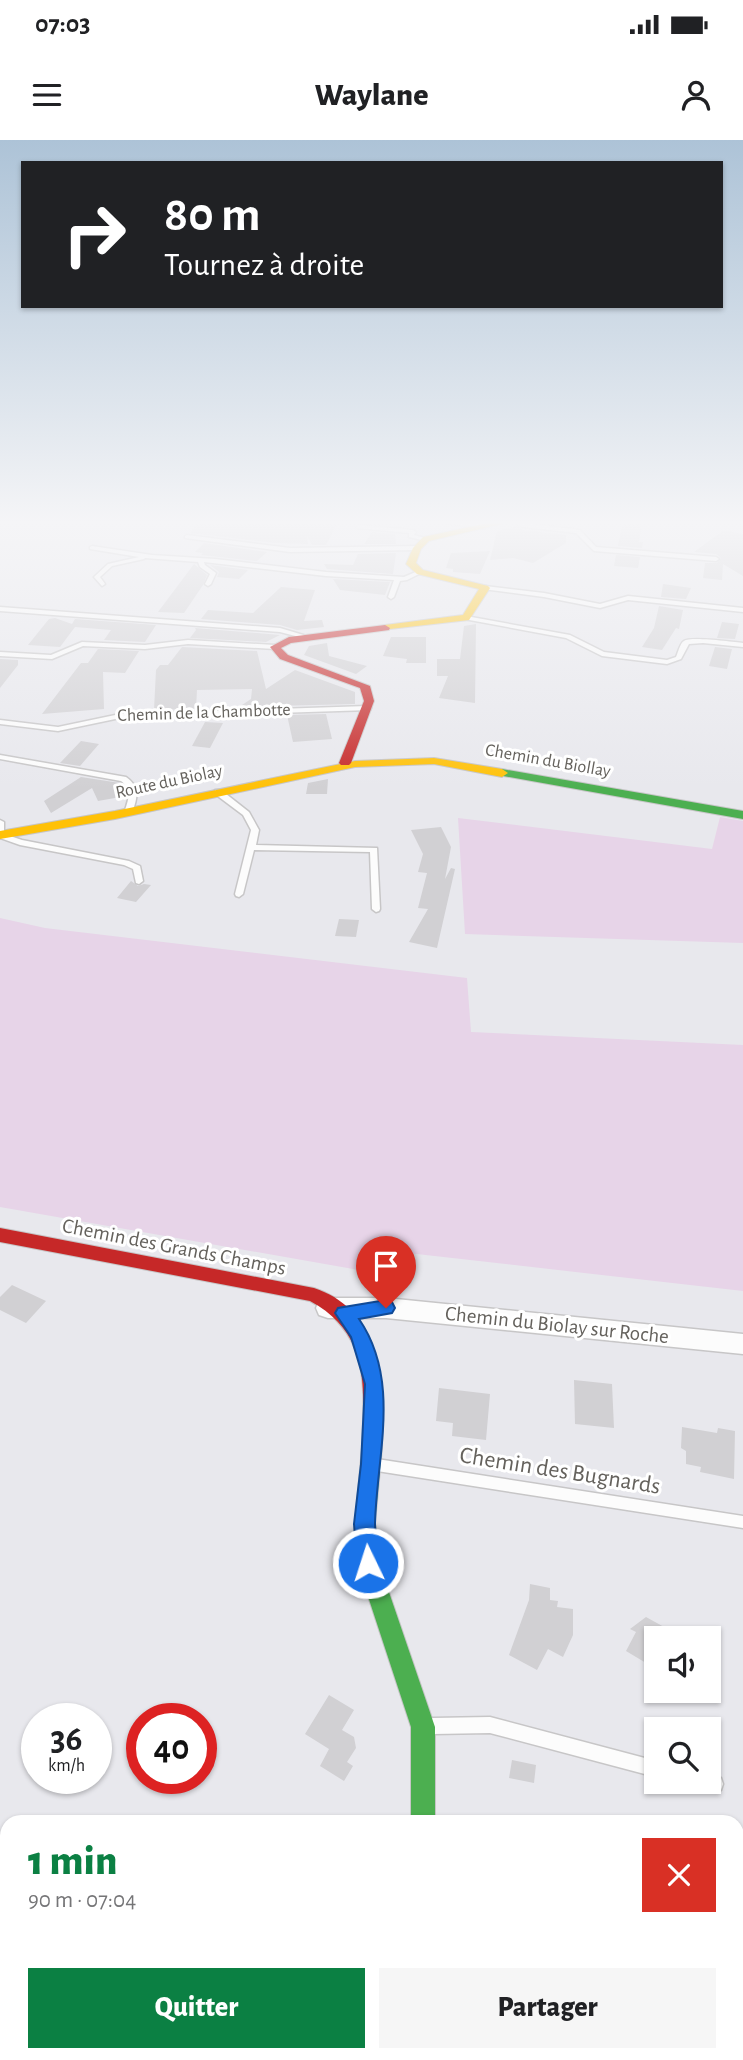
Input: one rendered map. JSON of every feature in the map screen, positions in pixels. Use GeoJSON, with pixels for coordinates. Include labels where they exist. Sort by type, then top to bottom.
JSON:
{"type":"FeatureCollection","features":[{"type":"Feature","properties":{"kind":"street"},"geometry":{"type":"LineString","coordinates":[[345,763],[367,708],[369,693],[365,686],[284,657],[275,647],[289,640],[466,618],[471,610]]}},
{"type":"Feature","properties":{"kind":"street","name":"Chemin du Biollay"},"geometry":{"type":"LineString","coordinates":[[345,763],[398,759],[434,761],[743,815]]}},
{"type":"Feature","properties":{"kind":"street","name":"Route du Biolay"},"geometry":{"type":"LineString","coordinates":[[0,835],[218,792],[345,763]]}},
{"type":"Feature","properties":{"kind":"street","name":"Chemin des Grands Champs"},"geometry":{"type":"LineString","coordinates":[[0,1235],[304,1293],[336,1310]]}},
{"type":"Feature","properties":{"kind":"street","name":"Chemin du Biolay sur Roche"},"geometry":{"type":"LineString","coordinates":[[336,1310],[386,1308],[743,1344]]}},
{"type":"Feature","properties":{"kind":"street"},"geometry":{"type":"LineString","coordinates":[[336,1310],[355,1326],[374,1384],[371,1464],[365,1524],[368,1563],[423,1727],[423,1815]]}},
{"type":"Feature","properties":{"kind":"lane"},"geometry":{"type":"LineString","coordinates":[[8,610],[280,630],[310,637]]}},
{"type":"Feature","properties":{"kind":"lane"},"geometry":{"type":"LineString","coordinates":[[466,618],[568,636],[602,654],[667,662],[679,658],[686,642],[743,645]]}},
{"type":"Feature","properties":{"kind":"lane"},"geometry":{"type":"LineString","coordinates":[[0,653],[52,657],[82,644],[145,647],[188,642],[275,647]]}},
{"type":"Feature","properties":{"kind":"lane","name":"Chemin de la Chambotte"},"geometry":{"type":"LineString","coordinates":[[0,722],[58,729],[120,716],[367,708]]}},
{"type":"Feature","properties":{"kind":"lane"},"geometry":{"type":"LineString","coordinates":[[0,757],[123,779],[130,782],[133,789],[129,810]]}},
{"type":"Feature","properties":{"kind":"lane"},"geometry":{"type":"LineString","coordinates":[[218,792],[246,814],[255,830],[239,894]]}},
{"type":"Feature","properties":{"kind":"lane"},"geometry":{"type":"LineString","coordinates":[[0,822],[0,835],[20,842],[126,863],[137,868],[139,881]]}},
{"type":"Feature","properties":{"kind":"lane"},"geometry":{"type":"LineString","coordinates":[[251,846],[374,850],[376,909]]}},
{"type":"Feature","properties":{"kind":"lane","name":"Chemin des Bugnards"},"geometry":{"type":"LineString","coordinates":[[371,1464],[743,1522]]}},
{"type":"Feature","properties":{"kind":"lane"},"geometry":{"type":"LineString","coordinates":[[423,1727],[490,1724],[644,1766]]}},
{"type":"Feature","properties":{"kind":"shaded area"},"geometry":{"type":"Polygon","coordinates":[[[720,817],[743,821],[743,943],[465,934],[458,818],[712,849],[720,817]]]}},
{"type":"Feature","properties":{"kind":"shaded area"},"geometry":{"type":"Polygon","coordinates":[[[0,918],[45,928],[467,978],[471,1032],[743,1045],[743,1291],[399,1252],[393,1276],[0,1207],[0,918]]]}},
{"type":"Feature","properties":{"kind":"building"},"geometry":{"type":"Polygon","coordinates":[[[160,610],[186,610],[184,613],[158,612],[160,610]]]}},
{"type":"Feature","properties":{"kind":"building"},"geometry":{"type":"Polygon","coordinates":[[[208,610],[253,613],[257,610],[308,610],[304,621],[322,620],[324,627],[297,630],[280,625],[201,619],[208,610]]]}},
{"type":"Feature","properties":{"kind":"building"},"geometry":{"type":"Polygon","coordinates":[[[658,610],[683,610],[679,629],[676,628],[662,650],[642,647],[654,628],[658,610]]]}},
{"type":"Feature","properties":{"kind":"building"},"geometry":{"type":"Polygon","coordinates":[[[55,618],[72,624],[75,619],[156,625],[145,642],[104,640],[111,630],[75,627],[60,647],[28,645],[49,619],[55,618]]]}},
{"type":"Feature","properties":{"kind":"building"},"geometry":{"type":"Polygon","coordinates":[[[722,622],[739,624],[735,639],[717,638],[722,622]]]}},
{"type":"Feature","properties":{"kind":"building"},"geometry":{"type":"Polygon","coordinates":[[[476,624],[475,703],[439,698],[448,676],[437,676],[437,659],[460,659],[464,626],[476,624]]]}},
{"type":"Feature","properties":{"kind":"building"},"geometry":{"type":"Polygon","coordinates":[[[195,628],[280,635],[266,642],[190,638],[195,628]]]}},
{"type":"Feature","properties":{"kind":"building"},"geometry":{"type":"Polygon","coordinates":[[[391,637],[426,637],[426,663],[406,663],[407,659],[383,656],[391,637]]]}},
{"type":"Feature","properties":{"kind":"building"},"geometry":{"type":"Polygon","coordinates":[[[327,643],[329,656],[367,666],[356,674],[304,655],[309,646],[327,643]]]}},
{"type":"Feature","properties":{"kind":"building"},"geometry":{"type":"Polygon","coordinates":[[[182,647],[257,651],[266,689],[295,670],[355,692],[355,704],[239,707],[251,699],[252,689],[197,690],[196,709],[154,710],[156,670],[160,665],[168,665],[182,647]]]}},
{"type":"Feature","properties":{"kind":"building"},"geometry":{"type":"Polygon","coordinates":[[[715,647],[732,649],[727,669],[709,666],[715,647]]]}},
{"type":"Feature","properties":{"kind":"building"},"geometry":{"type":"Polygon","coordinates":[[[98,649],[139,651],[125,673],[103,672],[104,709],[42,714],[81,663],[88,663],[98,649]]]}},
{"type":"Feature","properties":{"kind":"building"},"geometry":{"type":"Polygon","coordinates":[[[0,659],[18,660],[18,665],[0,688],[0,659]]]}},
{"type":"Feature","properties":{"kind":"building"},"geometry":{"type":"Polygon","coordinates":[[[326,714],[332,739],[293,742],[287,715],[326,714]]]}},
{"type":"Feature","properties":{"kind":"building"},"geometry":{"type":"Polygon","coordinates":[[[205,722],[223,723],[210,748],[192,746],[205,722]]]}},
{"type":"Feature","properties":{"kind":"building"},"geometry":{"type":"Polygon","coordinates":[[[81,741],[99,744],[80,766],[60,763],[81,741]]]}},
{"type":"Feature","properties":{"kind":"building"},"geometry":{"type":"Polygon","coordinates":[[[81,777],[120,783],[126,796],[98,801],[92,788],[51,813],[44,801],[81,777]]]}},
{"type":"Feature","properties":{"kind":"building"},"geometry":{"type":"Polygon","coordinates":[[[328,779],[327,794],[306,794],[308,783],[328,779]]]}},
{"type":"Feature","properties":{"kind":"building"},"geometry":{"type":"Polygon","coordinates":[[[441,827],[451,847],[445,879],[451,868],[455,869],[437,948],[409,942],[428,909],[418,908],[427,873],[418,872],[423,854],[411,830],[441,827]]]}},
{"type":"Feature","properties":{"kind":"building"},"geometry":{"type":"Polygon","coordinates":[[[131,881],[138,886],[151,885],[136,902],[117,898],[131,881]]]}},
{"type":"Feature","properties":{"kind":"building"},"geometry":{"type":"Polygon","coordinates":[[[339,919],[359,920],[356,937],[335,936],[339,919]]]}},
{"type":"Feature","properties":{"kind":"building"},"geometry":{"type":"Polygon","coordinates":[[[12,1285],[46,1301],[26,1323],[0,1310],[0,1297],[12,1285]]]}},
{"type":"Feature","properties":{"kind":"building"},"geometry":{"type":"Polygon","coordinates":[[[574,1380],[612,1384],[614,1428],[575,1424],[574,1380]]]}},
{"type":"Feature","properties":{"kind":"building"},"geometry":{"type":"Polygon","coordinates":[[[439,1388],[490,1394],[486,1440],[452,1436],[453,1423],[436,1421],[439,1388]]]}},
{"type":"Feature","properties":{"kind":"building"},"geometry":{"type":"Polygon","coordinates":[[[682,1427],[717,1433],[718,1428],[735,1431],[734,1479],[700,1472],[701,1467],[686,1464],[686,1451],[681,1448],[682,1427]]]}},
{"type":"Feature","properties":{"kind":"building"},"geometry":{"type":"Polygon","coordinates":[[[530,1584],[550,1588],[550,1600],[558,1601],[557,1607],[573,1609],[573,1635],[563,1657],[548,1649],[537,1670],[509,1655],[529,1600],[530,1584]]]}},
{"type":"Feature","properties":{"kind":"building"},"geometry":{"type":"Polygon","coordinates":[[[646,1617],[662,1626],[644,1626],[644,1662],[626,1651],[636,1632],[630,1629],[646,1617]]]}},
{"type":"Feature","properties":{"kind":"building"},"geometry":{"type":"Polygon","coordinates":[[[329,1695],[354,1710],[342,1730],[354,1737],[356,1748],[347,1762],[353,1766],[344,1781],[320,1766],[329,1749],[305,1734],[329,1695]]]}},
{"type":"Feature","properties":{"kind":"building"},"geometry":{"type":"Polygon","coordinates":[[[512,1760],[536,1765],[534,1783],[509,1778],[512,1760]]]}},
{"type":"Feature","properties":{"kind":"traffic: fast"},"geometry":{"type":"LineString","coordinates":[[502,773],[743,815]]}},
{"type":"Feature","properties":{"kind":"traffic: fast"},"geometry":{"type":"LineString","coordinates":[[372,1448],[365,1523],[368,1563],[423,1727],[423,1815]]}},
{"type":"Feature","properties":{"kind":"traffic: slow"},"geometry":{"type":"LineString","coordinates":[[385,628],[466,618],[471,610]]}},
{"type":"Feature","properties":{"kind":"traffic: slow"},"geometry":{"type":"LineString","coordinates":[[0,835],[115,815],[355,764],[434,761],[502,773]]}},
{"type":"Feature","properties":{"kind":"traffic: jam"},"geometry":{"type":"LineString","coordinates":[[345,763],[369,701],[365,686],[284,657],[275,647],[289,640],[385,628]]}},
{"type":"Feature","properties":{"kind":"traffic: jam"},"geometry":{"type":"LineString","coordinates":[[0,1235],[314,1295],[335,1306],[351,1321],[368,1359],[373,1403],[372,1448]]}},
{"type":"Feature","properties":{"kind":"route"},"geometry":{"type":"LineString","coordinates":[[368,1563],[365,1524],[371,1464],[374,1384],[359,1335],[345,1313],[386,1308]]}}]}
